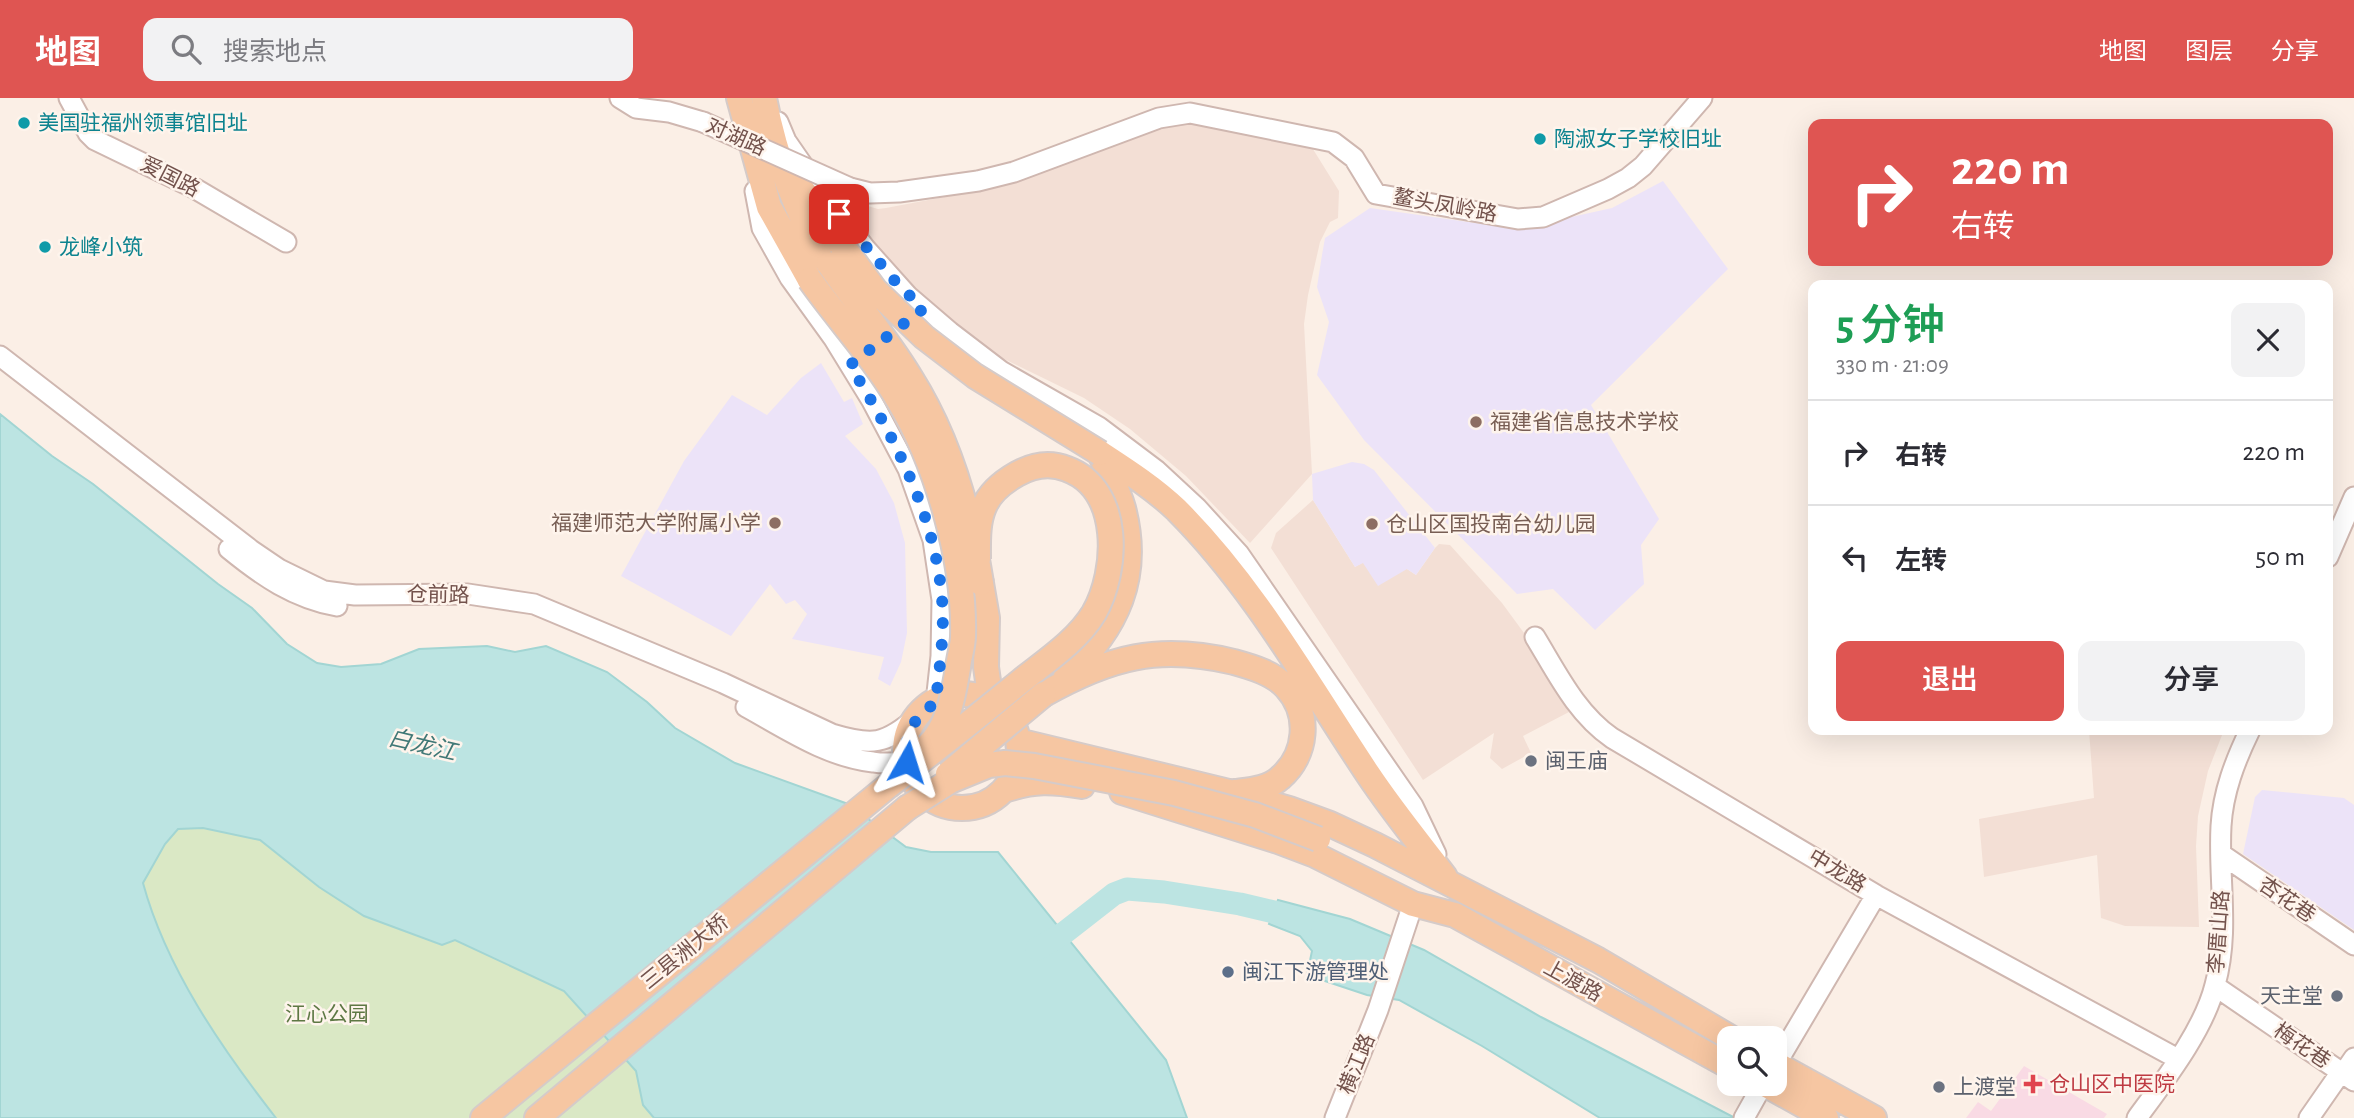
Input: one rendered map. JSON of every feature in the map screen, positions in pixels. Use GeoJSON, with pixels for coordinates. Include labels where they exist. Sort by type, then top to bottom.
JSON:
{"type":"FeatureCollection","features":[{"type":"Feature","properties":{"kind":"main road"},"geometry":{"type":"LineString","coordinates":[[766,98],[794,200],[813,242],[899,401],[927,459],[950,528],[959,579],[963,637],[952,702],[933,741],[888,786]]}},
{"type":"Feature","properties":{"kind":"main road"},"geometry":{"type":"LineString","coordinates":[[741,109],[769,208],[825,265],[911,377],[955,475],[978,575]]}},
{"type":"Feature","properties":{"kind":"main road"},"geometry":{"type":"LineString","coordinates":[[825,265],[875,289],[924,337],[975,376],[1137,477],[1175,509],[1216,552],[1249,596],[1386,800],[1450,883]]}},
{"type":"Feature","properties":{"kind":"main road"},"geometry":{"type":"LineString","coordinates":[[907,808],[1068,674],[1097,644],[1118,609],[1129,572],[1130,547],[1123,506],[1100,453]]}},
{"type":"Feature","properties":{"kind":"main road"},"geometry":{"type":"LineString","coordinates":[[888,786],[1056,653],[1088,621],[1103,593],[1109,571],[1109,526],[1097,493],[1087,480],[1072,470],[1039,465],[1023,470],[996,489],[984,506],[979,525],[978,575],[983,699]]}},
{"type":"Feature","properties":{"kind":"main road"},"geometry":{"type":"LineString","coordinates":[[1044,694],[1077,675],[1100,666],[1148,655],[1188,653],[1248,666],[1270,675],[1286,687],[1299,706],[1304,730],[1301,750],[1280,779],[1265,787],[1229,792]]}},
{"type":"Feature","properties":{"kind":"main road"},"geometry":{"type":"LineString","coordinates":[[950,695],[983,699],[1004,712],[1013,726],[1018,741],[1019,759],[1014,776],[1004,790],[990,801],[974,807],[956,808],[939,803],[924,793],[913,779],[907,762],[906,742],[926,709],[950,695]]}},
{"type":"Feature","properties":{"kind":"main road","name":"上渡路"},"geometry":{"type":"LineString","coordinates":[[1018,741],[1229,792],[1330,824],[1598,960],[1717,1030]]}},
{"type":"Feature","properties":{"kind":"main road"},"geometry":{"type":"LineString","coordinates":[[907,808],[950,780],[989,765],[1005,764],[1034,766],[1174,793],[1255,816],[1318,839],[1455,915]]}},
{"type":"Feature","properties":{"kind":"main road","name":"上渡路"},"geometry":{"type":"LineString","coordinates":[[1004,790],[1026,782],[1053,781],[1121,792],[1236,826],[1315,855],[1410,913],[1455,915],[1717,1059]]}},
{"type":"Feature","properties":{"kind":"main road","name":"三县洲大桥"},"geometry":{"type":"LineString","coordinates":[[483,1118],[888,786]]}},
{"type":"Feature","properties":{"kind":"main road","name":"三县洲大桥"},"geometry":{"type":"LineString","coordinates":[[537,1118],[907,808]]}},
{"type":"Feature","properties":{"kind":"main road"},"geometry":{"type":"LineString","coordinates":[[1787,1081],[1874,1118]]}},
{"type":"Feature","properties":{"kind":"main road"},"geometry":{"type":"LineString","coordinates":[[1787,1087],[1826,1118]]}},
{"type":"Feature","properties":{"kind":"street","name":"爱国路"},"geometry":{"type":"LineString","coordinates":[[69,98],[94,139],[194,188],[286,242]]}},
{"type":"Feature","properties":{"kind":"street","name":"对湖路"},"geometry":{"type":"LineString","coordinates":[[620,98],[636,108],[669,112],[703,122],[850,188]]}},
{"type":"Feature","properties":{"kind":"street"},"geometry":{"type":"LineString","coordinates":[[766,98],[786,141],[813,180],[865,248],[908,296],[1001,371],[1099,427],[1156,470],[1197,508],[1239,554],[1413,806],[1450,883]]}},
{"type":"Feature","properties":{"kind":"street","name":"鳌头凤岭路"},"geometry":{"type":"LineString","coordinates":[[850,188],[870,193],[899,192],[978,181],[1014,172],[1159,118],[1189,113],[1334,142],[1353,158],[1376,194],[1518,219],[1535,219],[1608,189],[1635,172],[1702,98]]}},
{"type":"Feature","properties":{"kind":"street"},"geometry":{"type":"LineString","coordinates":[[741,109],[762,228],[790,278],[850,365],[908,470],[933,540],[942,600],[940,656],[926,709]]}},
{"type":"Feature","properties":{"kind":"street"},"geometry":{"type":"LineString","coordinates":[[850,365],[923,309]]}},
{"type":"Feature","properties":{"kind":"street","name":"仓前路"},"geometry":{"type":"LineString","coordinates":[[0,356],[251,550],[279,569],[324,591],[355,595],[468,594],[534,604],[846,738],[872,741],[887,739],[899,733],[926,709]]}},
{"type":"Feature","properties":{"kind":"street","name":"仓前路"},"geometry":{"type":"LineString","coordinates":[[0,368],[240,558],[298,596],[355,608],[476,607],[537,617],[715,691],[807,741],[840,755],[875,763],[907,762]]}},
{"type":"Feature","properties":{"kind":"street"},"geometry":{"type":"LineString","coordinates":[[2333,545],[2354,497]]}},
{"type":"Feature","properties":{"kind":"street","name":"中龙路"},"geometry":{"type":"LineString","coordinates":[[1535,637],[1578,707],[1605,733],[1876,895],[2178,1059]]}},
{"type":"Feature","properties":{"kind":"street","name":"李厝山路"},"geometry":{"type":"LineString","coordinates":[[2137,1118],[2178,1059],[2205,1013],[2215,986],[2224,926],[2221,828],[2226,795],[2247,735]]}},
{"type":"Feature","properties":{"kind":"street","name":"杏花巷"},"geometry":{"type":"LineString","coordinates":[[2221,854],[2354,945]]}},
{"type":"Feature","properties":{"kind":"street"},"geometry":{"type":"LineString","coordinates":[[1787,1043],[1876,895]]}},
{"type":"Feature","properties":{"kind":"street","name":"横江路"},"geometry":{"type":"LineString","coordinates":[[1335,1118],[1378,1010],[1410,913]]}},
{"type":"Feature","properties":{"kind":"street","name":"梅花巷"},"geometry":{"type":"LineString","coordinates":[[2215,986],[2348,1071]]}},
{"type":"Feature","properties":{"kind":"street"},"geometry":{"type":"LineString","coordinates":[[2309,1118],[2348,1071]]}},
{"type":"Feature","properties":{"kind":"street"},"geometry":{"type":"LineString","coordinates":[[1746,1115],[1756,1096]]}},
{"type":"Feature","properties":{"kind":"shaded area"},"geometry":{"type":"Polygon","coordinates":[[[1196,119],[1311,146],[1339,191],[1338,218],[1330,222],[1320,242],[1304,324],[1312,474],[1250,543],[1186,476],[1130,429],[1084,398],[998,356],[958,327],[896,270],[865,234],[854,202],[878,209],[981,190],[1168,123],[1196,119]]]}},
{"type":"Feature","properties":{"kind":"shaded area","name":"福建省信息技术学校"},"geometry":{"type":"Polygon","coordinates":[[[1663,181],[1728,269],[1591,405],[1659,519],[1641,545],[1644,584],[1595,630],[1553,589],[1517,594],[1364,440],[1317,375],[1329,322],[1317,287],[1325,238],[1370,208],[1517,229],[1612,208],[1663,181]]]}},
{"type":"Feature","properties":{"kind":"shaded area","name":"福建师范大学附属小学"},"geometry":{"type":"Polygon","coordinates":[[[821,363],[844,402],[852,398],[863,424],[845,436],[876,469],[894,503],[905,543],[907,633],[901,662],[890,686],[878,679],[884,657],[792,639],[807,614],[795,600],[786,604],[770,584],[731,636],[621,576],[684,461],[732,395],[767,415],[801,378],[821,363]]]}},
{"type":"Feature","properties":{"kind":"shaded area","name":"仓山区国投南台幼儿园"},"geometry":{"type":"Polygon","coordinates":[[[1352,462],[1364,464],[1374,470],[1435,548],[1416,575],[1407,569],[1378,586],[1363,563],[1355,567],[1313,500],[1312,474],[1352,462]]]}},
{"type":"Feature","properties":{"kind":"shaded area"},"geometry":{"type":"Polygon","coordinates":[[[1313,500],[1355,567],[1363,562],[1407,569],[1416,575],[1439,544],[1450,545],[1502,603],[1524,633],[1569,712],[1523,736],[1531,753],[1502,769],[1490,758],[1494,733],[1423,780],[1271,548],[1276,533],[1313,500]]]}},
{"type":"Feature","properties":{"kind":"shaded area"},"geometry":{"type":"Polygon","coordinates":[[[2089,735],[2222,735],[2208,771],[2198,816],[2196,846],[2199,927],[2125,926],[2101,918],[2097,855],[1984,877],[1979,819],[2094,798],[2089,735]]]}},
{"type":"Feature","properties":{"kind":"shaded area"},"geometry":{"type":"Polygon","coordinates":[[[2262,790],[2344,798],[2354,805],[2354,930],[2243,854],[2255,797],[2262,790]]]}},
{"type":"Feature","properties":{"kind":"shaded area","name":"仓山区中医院"},"geometry":{"type":"Polygon","coordinates":[[[2024,1066],[2107,1114],[2104,1118],[1966,1118],[1978,1102],[1991,1111],[2024,1066]]]}},
{"type":"Feature","properties":{"kind":"green space","name":"江心公园"},"geometry":{"type":"Polygon","coordinates":[[[203,828],[260,840],[282,856],[564,991],[636,1071],[643,1105],[654,1118],[276,1118],[197,1006],[165,945],[143,882],[165,844],[178,829],[203,828]]]}},
{"type":"Feature","properties":{"kind":"water","name":"白龙江"},"geometry":{"type":"Polygon","coordinates":[[[0,414],[252,608],[287,644],[317,663],[341,667],[381,664],[419,649],[487,646],[515,652],[546,646],[607,672],[647,702],[675,728],[735,763],[848,804],[906,847],[931,852],[998,852],[1166,1060],[1187,1118],[654,1118],[643,1105],[636,1071],[564,991],[455,940],[442,945],[364,916],[319,887],[260,840],[203,828],[178,829],[165,844],[143,883],[153,915],[181,977],[216,1036],[276,1118],[0,1118],[0,414]]]}},
{"type":"Feature","properties":{"kind":"water"},"geometry":{"type":"Polygon","coordinates":[[[1278,900],[1350,919],[1424,950],[1541,1017],[1735,1118],[1600,1118],[1482,1046],[1399,1000],[1367,995],[1307,975],[1312,951],[1300,936],[1269,924],[1278,900]]]}},
{"type":"Feature","properties":{"kind":"waterway"},"geometry":{"type":"LineString","coordinates":[[1037,949],[1064,933],[1114,894],[1127,889],[1240,904],[1274,912],[1302,923]]}},
{"type":"Feature","properties":{"kind":"place","name":"美国驻福州领事馆旧址"},"geometry":{"type":"Point","coordinates":[24,123]}},
{"type":"Feature","properties":{"kind":"place","name":"陶淑女子学校旧址"},"geometry":{"type":"Point","coordinates":[1540,139]}},
{"type":"Feature","properties":{"kind":"place","name":"龙峰小筑"},"geometry":{"type":"Point","coordinates":[45,247]}},
{"type":"Feature","properties":{"kind":"place","name":"福建省信息技术学校"},"geometry":{"type":"Point","coordinates":[1476,422]}},
{"type":"Feature","properties":{"kind":"place","name":"福建师范大学附属小学"},"geometry":{"type":"Point","coordinates":[775,523]}},
{"type":"Feature","properties":{"kind":"place","name":"仓山区国投南台幼儿园"},"geometry":{"type":"Point","coordinates":[1372,524]}},
{"type":"Feature","properties":{"kind":"place","name":"闽王庙"},"geometry":{"type":"Point","coordinates":[1531,761]}},
{"type":"Feature","properties":{"kind":"place","name":"闽江下游管理处"},"geometry":{"type":"Point","coordinates":[1228,972]}},
{"type":"Feature","properties":{"kind":"place","name":"天主堂"},"geometry":{"type":"Point","coordinates":[2337,996]}},
{"type":"Feature","properties":{"kind":"place","name":"仓山区中医院"},"geometry":{"type":"Point","coordinates":[2033,1084]}},
{"type":"Feature","properties":{"kind":"place","name":"上渡堂"},"geometry":{"type":"Point","coordinates":[1939,1087]}},
{"type":"Feature","properties":{"kind":"route"},"geometry":{"type":"LineString","coordinates":[[839,214],[865,248],[923,309],[850,365],[908,470],[933,540],[942,600],[936,702],[917,716],[910,729],[905,752],[907,762]]}}]}
